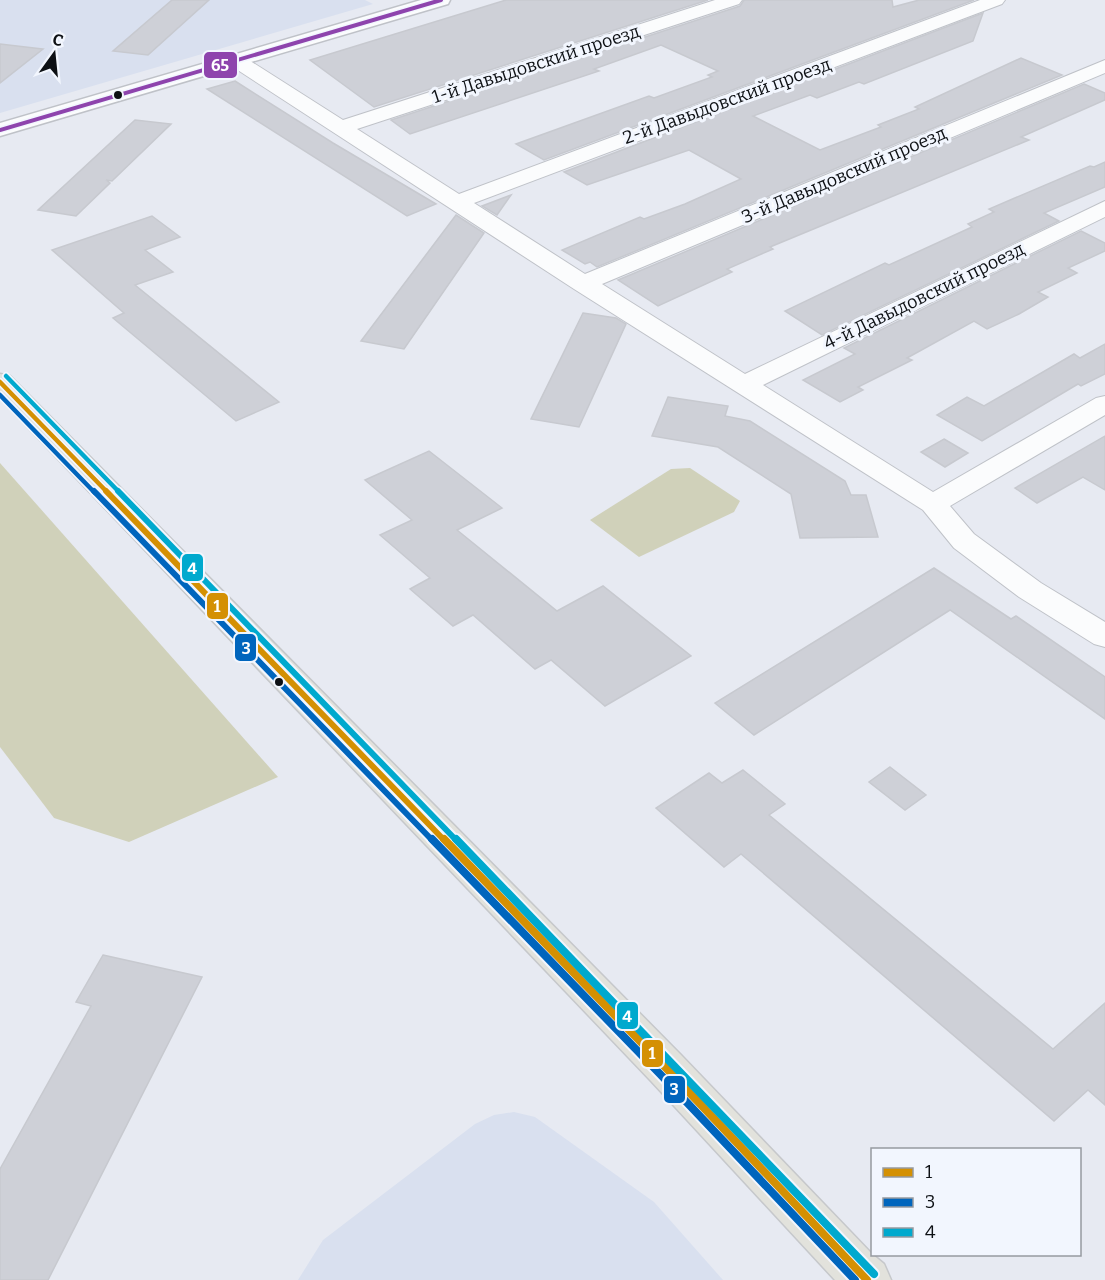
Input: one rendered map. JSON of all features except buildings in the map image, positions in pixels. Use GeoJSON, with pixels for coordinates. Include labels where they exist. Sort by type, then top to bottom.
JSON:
{"type":"FeatureCollection","features":[{"type":"Feature","properties":{"kind":"highway"},"geometry":{"type":"LineString","coordinates":[[0,382],[585,984],[867,1280]]}},
{"type":"Feature","properties":{"kind":"street"},"geometry":{"type":"LineString","coordinates":[[0,130],[441,0]]}},
{"type":"Feature","properties":{"kind":"street","name":"1-й Давыдовский проезд"},"geometry":{"type":"LineString","coordinates":[[340,128],[733,0]]}},
{"type":"Feature","properties":{"kind":"street","name":"2-й Давыдовский проезд"},"geometry":{"type":"LineString","coordinates":[[457,202],[996,0]]}},
{"type":"Feature","properties":{"kind":"street"},"geometry":{"type":"LineString","coordinates":[[237,61],[582,284],[933,504],[964,541],[1030,590],[1105,636]]}},
{"type":"Feature","properties":{"kind":"street","name":"3-й Давыдовский проезд"},"geometry":{"type":"LineString","coordinates":[[582,284],[1105,66]]}},
{"type":"Feature","properties":{"kind":"street","name":"4-й Давыдовский проезд"},"geometry":{"type":"LineString","coordinates":[[743,385],[1105,208]]}},
{"type":"Feature","properties":{"kind":"street"},"geometry":{"type":"LineString","coordinates":[[933,504],[1105,404]]}},
{"type":"Feature","properties":{"kind":"shaded area"},"geometry":{"type":"Polygon","coordinates":[[[0,0],[365,0],[373,4],[0,113],[0,0]]]}},
{"type":"Feature","properties":{"kind":"shaded area"},"geometry":{"type":"Polygon","coordinates":[[[514,1112],[535,1117],[654,1202],[723,1280],[298,1280],[323,1240],[475,1124],[494,1115],[514,1112]]]}},
{"type":"Feature","properties":{"kind":"green space"},"geometry":{"type":"Polygon","coordinates":[[[0,463],[278,777],[129,842],[54,818],[0,747],[0,463]]]}},
{"type":"Feature","properties":{"kind":"green space"},"geometry":{"type":"Polygon","coordinates":[[[690,468],[740,501],[734,512],[639,557],[590,520],[671,469],[690,468]]]}},
{"type":"Feature","properties":{"kind":"transit line","name":"65"},"geometry":{"type":"LineString","coordinates":[[0,130],[441,0]]}},
{"type":"Feature","properties":{"kind":"transit line","name":"4"},"geometry":{"type":"LineString","coordinates":[[6,376],[672,1062],[874,1274]]}},
{"type":"Feature","properties":{"kind":"transit line","name":"1"},"geometry":{"type":"LineString","coordinates":[[0,382],[666,1068],[867,1280]]}},
{"type":"Feature","properties":{"kind":"transit line","name":"3"},"geometry":{"type":"LineString","coordinates":[[0,395],[660,1074],[855,1280]]}}]}
